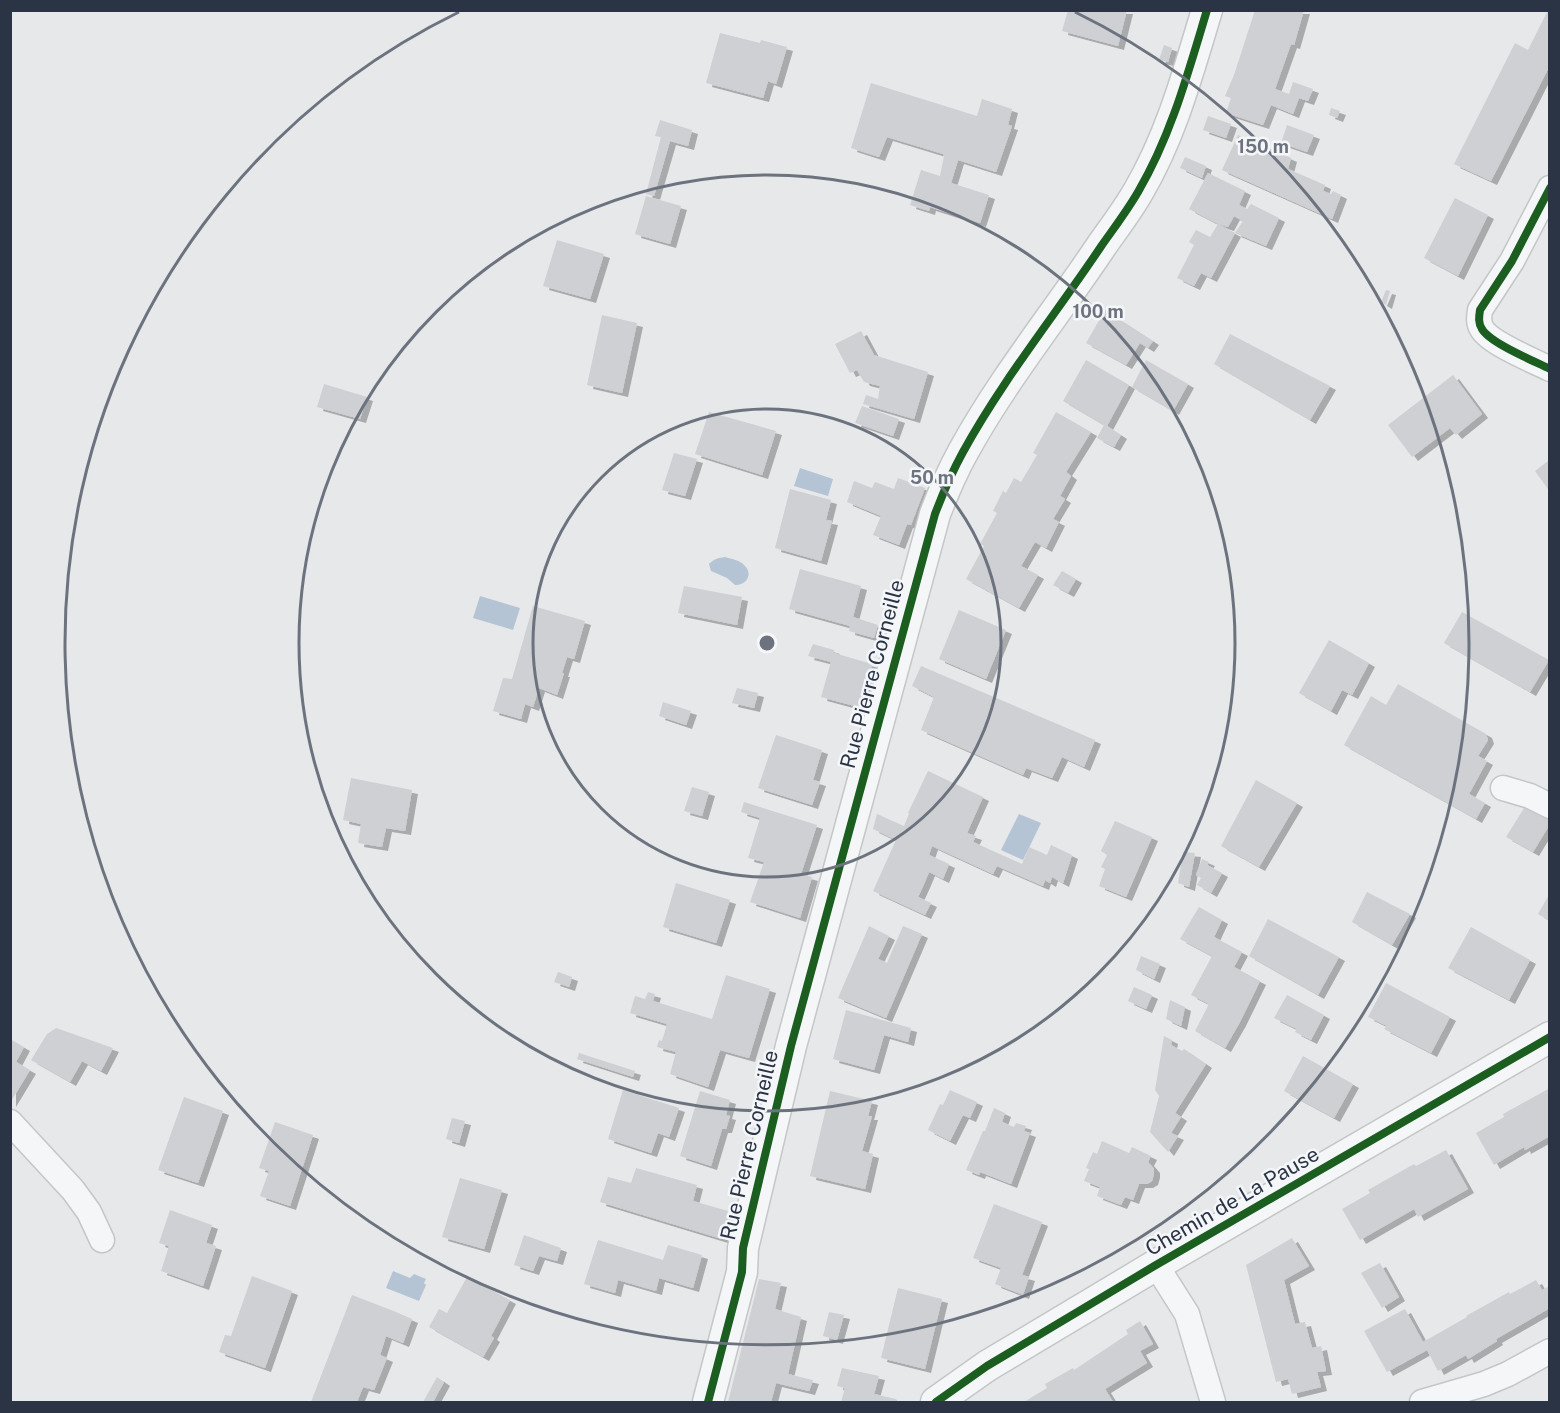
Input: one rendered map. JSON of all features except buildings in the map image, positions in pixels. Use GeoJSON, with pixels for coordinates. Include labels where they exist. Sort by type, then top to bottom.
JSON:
{"type":"FeatureCollection","features":[{"type":"Feature","properties":{"kind":"street","name":"Rue Pierre Corneille"},"geometry":{"type":"LineString","coordinates":[[708,1402],[742,1272],[743,1248],[791,1046],[935,514],[962,453],[992,402],[1137,194],[1161,149],[1180,100],[1207,10]]}},
{"type":"Feature","properties":{"kind":"street"},"geometry":{"type":"LineString","coordinates":[[1550,188],[1512,261],[1480,310],[1479,319],[1482,330],[1491,339],[1550,369]]}},
{"type":"Feature","properties":{"kind":"street"},"geometry":{"type":"LineString","coordinates":[[1503,788],[1530,796],[1550,806]]}},
{"type":"Feature","properties":{"kind":"street","name":"Chemin de La Pause"},"geometry":{"type":"LineString","coordinates":[[936,1402],[987,1366],[1156,1265],[1550,1037]]}},
{"type":"Feature","properties":{"kind":"street"},"geometry":{"type":"LineString","coordinates":[[10,1122],[74,1190],[89,1212],[102,1239]]}},
{"type":"Feature","properties":{"kind":"street"},"geometry":{"type":"LineString","coordinates":[[1156,1265],[1187,1314],[1213,1402]]}},
{"type":"Feature","properties":{"kind":"street"},"geometry":{"type":"LineString","coordinates":[[1422,1402],[1488,1393],[1508,1374],[1550,1351]]}},
{"type":"Feature","properties":{"kind":"water"},"geometry":{"type":"Polygon","coordinates":[[[800,468],[833,479],[828,496],[794,486],[800,468]]]}},
{"type":"Feature","properties":{"kind":"water"},"geometry":{"type":"Polygon","coordinates":[[[725,557],[742,563],[747,568],[748,576],[742,584],[735,585],[727,578],[711,571],[709,564],[725,557]]]}},
{"type":"Feature","properties":{"kind":"water"},"geometry":{"type":"Polygon","coordinates":[[[480,596],[520,608],[513,630],[473,618],[480,596]]]}},
{"type":"Feature","properties":{"kind":"water"},"geometry":{"type":"Polygon","coordinates":[[[1019,814],[1041,823],[1023,860],[1001,850],[1019,814]]]}},
{"type":"Feature","properties":{"kind":"water"},"geometry":{"type":"Polygon","coordinates":[[[393,1271],[410,1278],[414,1274],[426,1279],[424,1283],[426,1285],[419,1301],[386,1288],[393,1271]]]}},
{"type":"Feature","properties":{"kind":"cycle path"},"geometry":{"type":"LineString","coordinates":[[708,1402],[742,1272],[743,1248],[791,1046],[935,514],[955,467],[979,425],[1012,373],[1125,213],[1150,171],[1178,104],[1207,10]]}},
{"type":"Feature","properties":{"kind":"cycle path"},"geometry":{"type":"LineString","coordinates":[[1550,188],[1512,261],[1480,310],[1479,320],[1482,329],[1494,340],[1550,369]]}},
{"type":"Feature","properties":{"kind":"cycle path"},"geometry":{"type":"LineString","coordinates":[[936,1402],[987,1366],[1156,1265],[1550,1037]]}}]}
